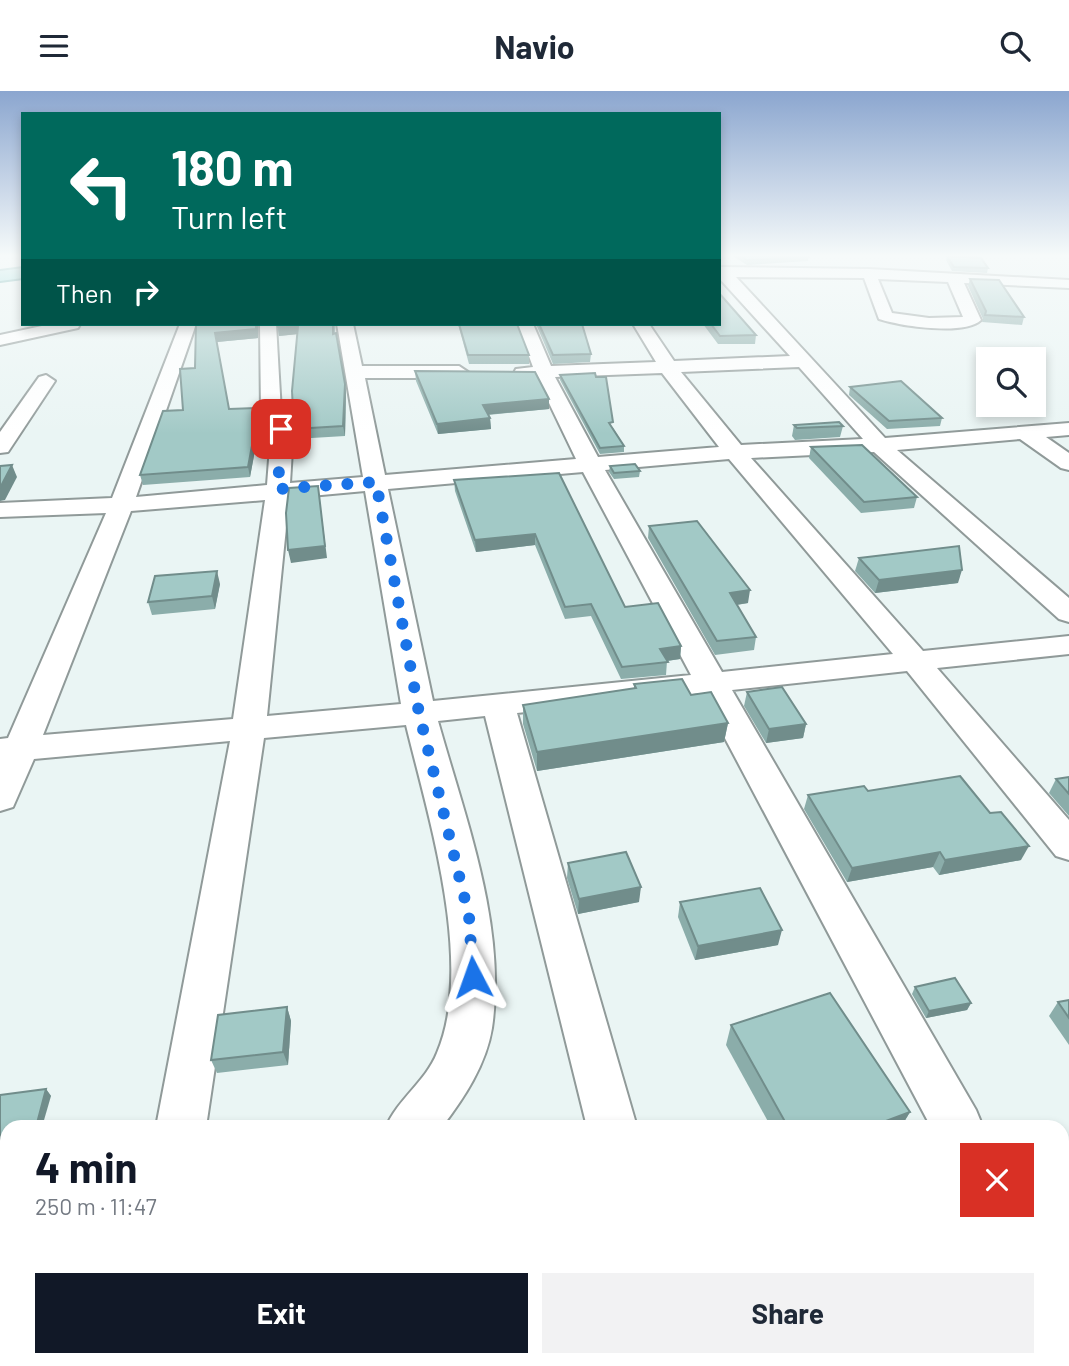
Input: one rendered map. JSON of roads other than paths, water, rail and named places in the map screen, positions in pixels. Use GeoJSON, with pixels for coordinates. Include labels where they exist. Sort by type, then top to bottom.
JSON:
{"type":"FeatureCollection","features":[{"type":"Feature","properties":{"kind":"street"},"geometry":{"type":"LineString","coordinates":[[760,314],[880,445],[1069,613]]}},
{"type":"Feature","properties":{"kind":"street"},"geometry":{"type":"LineString","coordinates":[[884,314],[896,319],[958,322],[973,320],[971,314]]}},
{"type":"Feature","properties":{"kind":"street"},"geometry":{"type":"LineString","coordinates":[[0,340],[63,326]]}},
{"type":"Feature","properties":{"kind":"street"},"geometry":{"type":"LineString","coordinates":[[0,798],[11,749],[121,505],[187,326]]}},
{"type":"Feature","properties":{"kind":"street"},"geometry":{"type":"LineString","coordinates":[[182,1120],[249,726],[278,489],[282,434],[270,404],[268,326]]}},
{"type":"Feature","properties":{"kind":"street"},"geometry":{"type":"LineString","coordinates":[[345,326],[419,713],[469,916],[473,977],[470,1024],[456,1067],[416,1120]]}},
{"type":"Feature","properties":{"kind":"street"},"geometry":{"type":"LineString","coordinates":[[526,326],[544,373],[590,464],[954,1120]]}},
{"type":"Feature","properties":{"kind":"street"},"geometry":{"type":"LineString","coordinates":[[641,326],[668,367],[773,499],[914,660],[1069,846]]}},
{"type":"Feature","properties":{"kind":"street"},"geometry":{"type":"LineString","coordinates":[[504,373],[804,361]]}},
{"type":"Feature","properties":{"kind":"street"},"geometry":{"type":"LineString","coordinates":[[354,372],[477,373]]}},
{"type":"Feature","properties":{"kind":"street"},"geometry":{"type":"LineString","coordinates":[[0,447],[46,381]]}},
{"type":"Feature","properties":{"kind":"street"},"geometry":{"type":"LineString","coordinates":[[0,510],[121,505],[278,489],[736,452],[880,445],[1069,429]]}},
{"type":"Feature","properties":{"kind":"street"},"geometry":{"type":"LineString","coordinates":[[1025,433],[1069,463]]}},
{"type":"Feature","properties":{"kind":"street"},"geometry":{"type":"LineString","coordinates":[[11,749],[419,713],[1069,645]]}},
{"type":"Feature","properties":{"kind":"street"},"geometry":{"type":"LineString","coordinates":[[498,705],[610,1120]]}}]}
